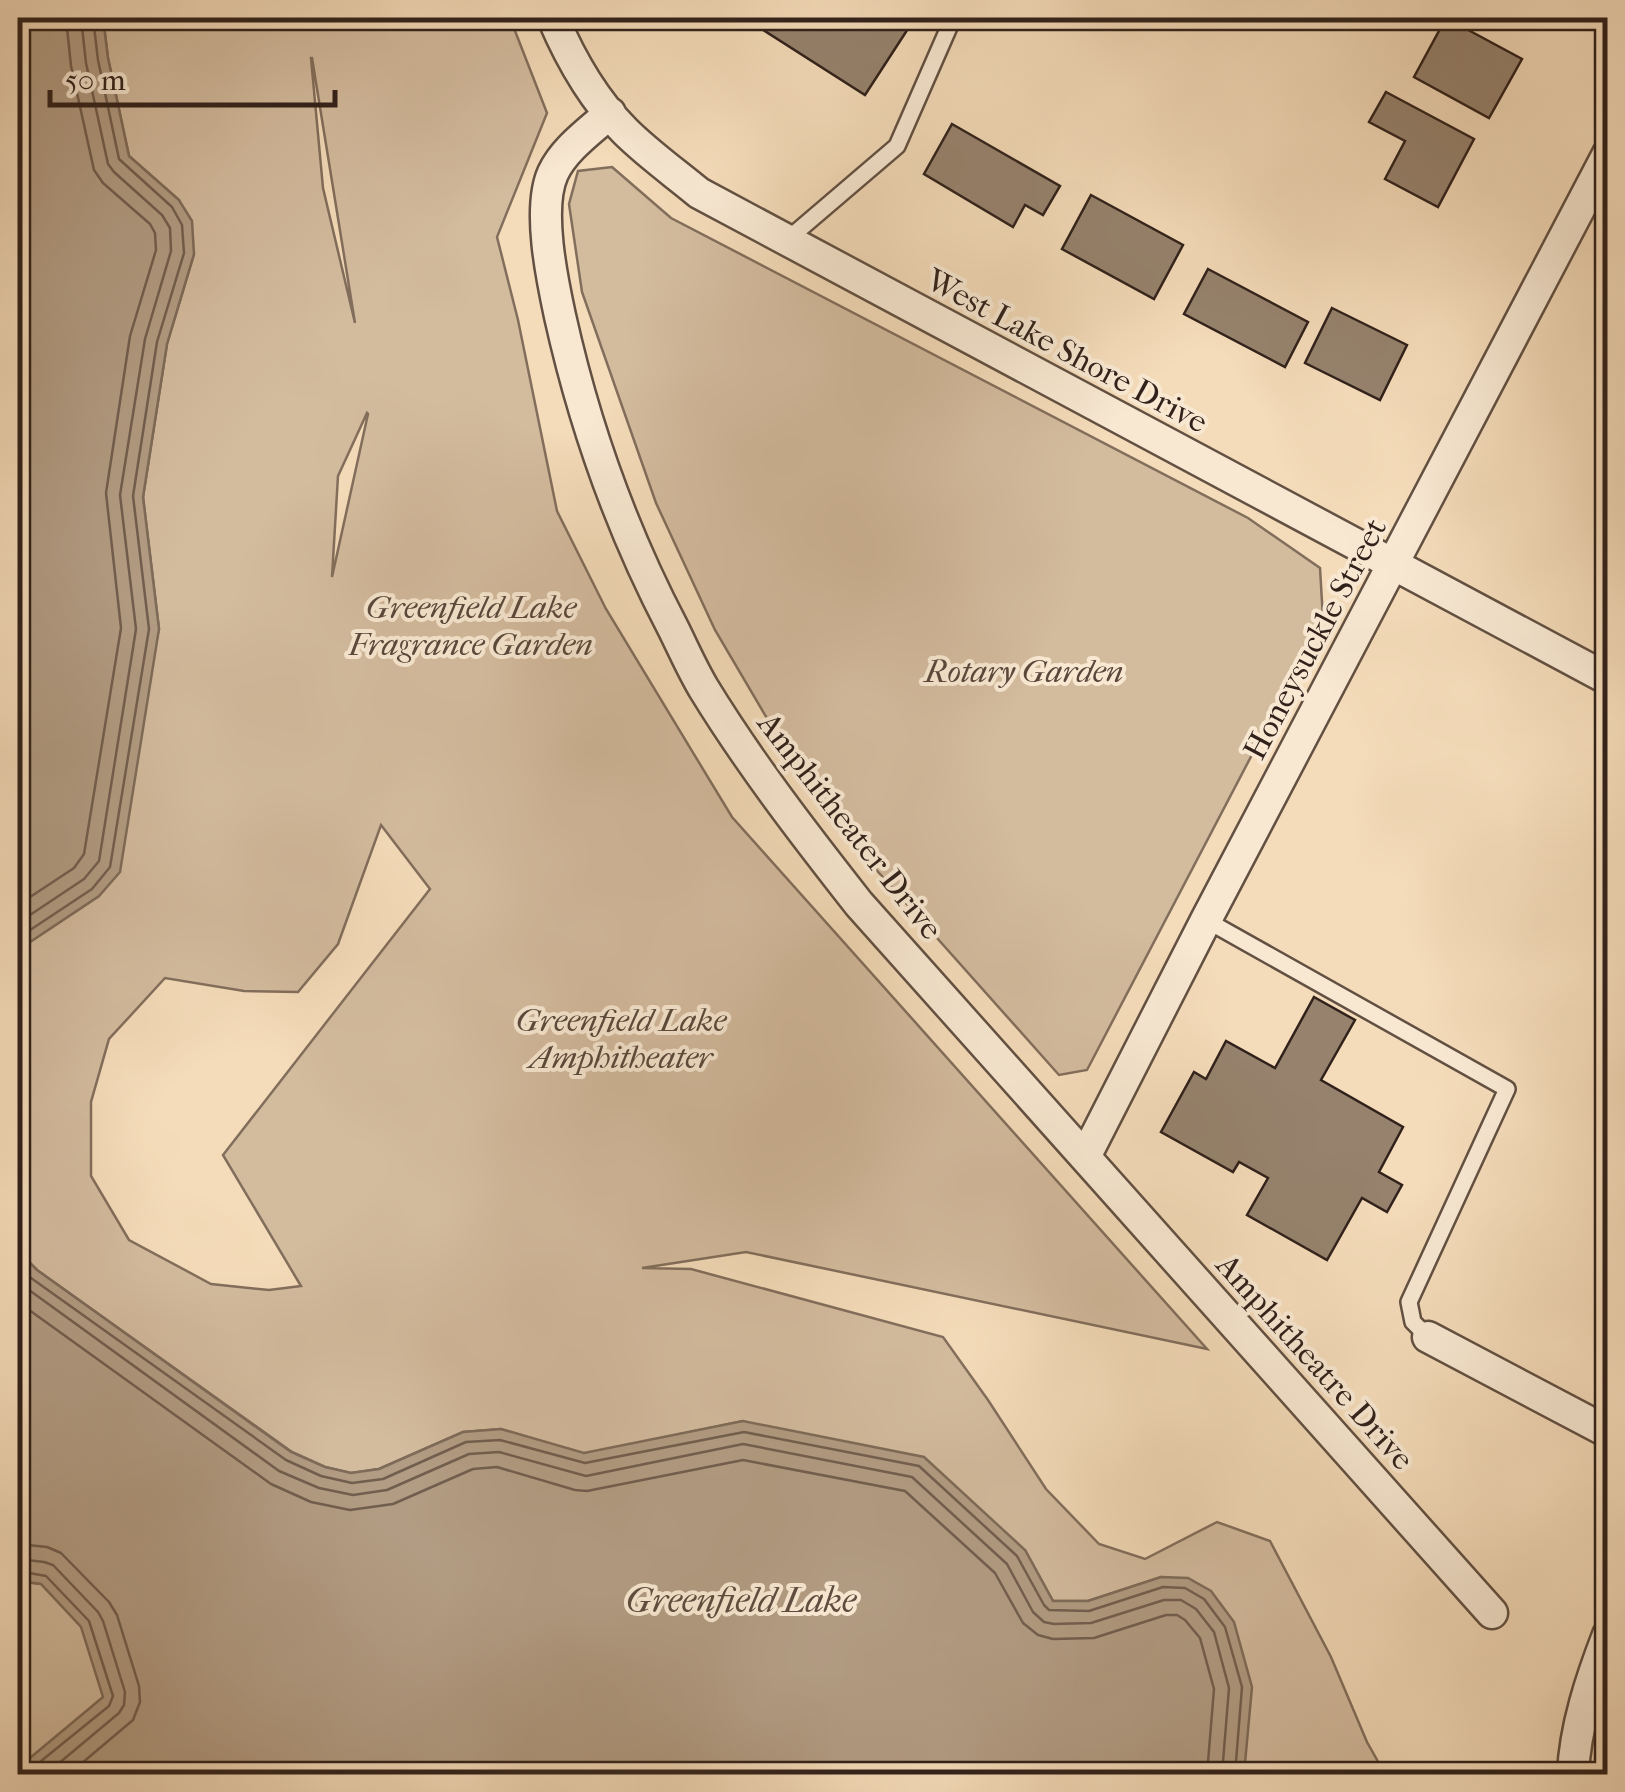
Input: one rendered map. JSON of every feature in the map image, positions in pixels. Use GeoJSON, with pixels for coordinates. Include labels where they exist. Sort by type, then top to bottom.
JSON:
{"type":"FeatureCollection","features":[{"type":"Feature","properties":{"kind":"street","name":"West Lake Shore Drive"},"geometry":{"type":"LineString","coordinates":[[553,18],[580,72],[610,113],[626,132],[699,193],[1608,679]]}},
{"type":"Feature","properties":{"kind":"street","name":"Amphitheater Drive"},"geometry":{"type":"LineString","coordinates":[[610,113],[563,156],[552,175],[548,248],[569,356],[590,430],[623,522],[655,594],[702,685],[796,825],[859,904],[1085,1157]]}},
{"type":"Feature","properties":{"kind":"street","name":"Honeysuckle Street"},"geometry":{"type":"LineString","coordinates":[[1085,1157],[1608,154]]}},
{"type":"Feature","properties":{"kind":"street","name":"Amphitheatre Drive"},"geometry":{"type":"LineString","coordinates":[[1085,1157],[1492,1613]]}},
{"type":"Feature","properties":{"kind":"street"},"geometry":{"type":"LineString","coordinates":[[1428,1337],[1608,1432]]}},
{"type":"Feature","properties":{"kind":"street"},"geometry":{"type":"LineString","coordinates":[[1574,1774],[1576,1743],[1590,1684],[1608,1634]]}},
{"type":"Feature","properties":{"kind":"lane"},"geometry":{"type":"LineString","coordinates":[[787,240],[897,146],[954,18]]}},
{"type":"Feature","properties":{"kind":"lane"},"geometry":{"type":"LineString","coordinates":[[1206,920],[1507,1090],[1408,1302],[1413,1322],[1428,1337]]}},
{"type":"Feature","properties":{"kind":"green space"},"geometry":{"type":"Polygon","coordinates":[[[103,18],[510,18],[547,113],[497,237],[557,511],[606,609],[732,817],[1207,1349],[746,1252],[642,1268],[691,1269],[943,1337],[1046,1489],[1099,1544],[1145,1559],[1217,1522],[1270,1541],[1331,1657],[1385,1774],[1244,1774],[1161,1577],[1088,1601],[1053,1601],[1025,1550],[743,1421],[584,1454],[501,1429],[463,1432],[379,1469],[351,1473],[325,1467],[292,1452],[37,1270],[18,1251],[18,950],[99,896],[159,629],[143,497],[167,344],[194,254],[179,200],[129,156],[103,18]],[[312,58],[323,188],[355,323],[312,58]],[[367,413],[338,476],[332,577],[367,413]],[[381,825],[338,944],[298,992],[244,991],[165,978],[109,1039],[91,1102],[91,1176],[129,1240],[211,1284],[269,1290],[301,1286],[223,1155],[430,889],[381,825]]]}},
{"type":"Feature","properties":{"kind":"green space","name":"Rotary Garden"},"geometry":{"type":"Polygon","coordinates":[[[612,167],[671,218],[1248,518],[1320,568],[1323,619],[1087,1070],[1059,1075],[872,865],[795,766],[715,630],[656,503],[582,292],[569,204],[578,171],[612,167]]]}},
{"type":"Feature","properties":{"kind":"green space"},"geometry":{"type":"Polygon","coordinates":[[[18,1581],[41,1584],[82,1627],[104,1697],[18,1768],[18,1581]]]}},
{"type":"Feature","properties":{"kind":"water"},"geometry":{"type":"Polygon","coordinates":[[[18,18],[103,18],[129,156],[179,200],[192,221],[194,254],[167,344],[143,497],[159,629],[120,872],[99,896],[18,950],[18,18]]]}},
{"type":"Feature","properties":{"kind":"water","name":"Greenfield Lake"},"geometry":{"type":"Polygon","coordinates":[[[18,1251],[37,1270],[291,1452],[351,1473],[379,1469],[463,1432],[501,1429],[584,1453],[743,1421],[924,1457],[1025,1550],[1053,1601],[1088,1601],[1161,1577],[1188,1578],[1211,1591],[1234,1622],[1252,1687],[1244,1774],[18,1774],[18,1768],[103,1697],[81,1627],[41,1584],[18,1581],[18,1251]]]}},
{"type":"Feature","properties":{"kind":"building"},"geometry":{"type":"Polygon","coordinates":[[[915,18],[865,95],[749,21],[915,18]]]}},
{"type":"Feature","properties":{"kind":"building"},"geometry":{"type":"Polygon","coordinates":[[[1446,18],[1522,59],[1489,118],[1414,77],[1446,18]]]}},
{"type":"Feature","properties":{"kind":"building"},"geometry":{"type":"Polygon","coordinates":[[[1386,92],[1474,139],[1438,207],[1385,179],[1405,141],[1369,122],[1386,92]]]}},
{"type":"Feature","properties":{"kind":"building"},"geometry":{"type":"Polygon","coordinates":[[[952,124],[1060,186],[1043,215],[1025,205],[1013,227],[924,174],[952,124]]]}},
{"type":"Feature","properties":{"kind":"building"},"geometry":{"type":"Polygon","coordinates":[[[1091,195],[1183,245],[1154,299],[1062,249],[1091,195]]]}},
{"type":"Feature","properties":{"kind":"building"},"geometry":{"type":"Polygon","coordinates":[[[1208,269],[1308,322],[1285,367],[1184,314],[1208,269]]]}},
{"type":"Feature","properties":{"kind":"building"},"geometry":{"type":"Polygon","coordinates":[[[1332,308],[1407,345],[1380,400],[1305,363],[1332,308]]]}},
{"type":"Feature","properties":{"kind":"building"},"geometry":{"type":"Polygon","coordinates":[[[1314,997],[1355,1020],[1321,1080],[1403,1127],[1379,1172],[1402,1185],[1387,1212],[1362,1198],[1327,1260],[1247,1215],[1268,1178],[1239,1162],[1233,1172],[1161,1132],[1194,1072],[1206,1079],[1226,1041],[1275,1068],[1314,997]]]}},
{"type":"Feature","properties":{"kind":"park label","name":"Greenfield Lake Fragrance Garden"},"geometry":{"type":"Point","coordinates":[471,626]}},
{"type":"Feature","properties":{"kind":"park label","name":"Greenfield Lake Amphitheater"},"geometry":{"type":"Point","coordinates":[621,1038]}}]}
